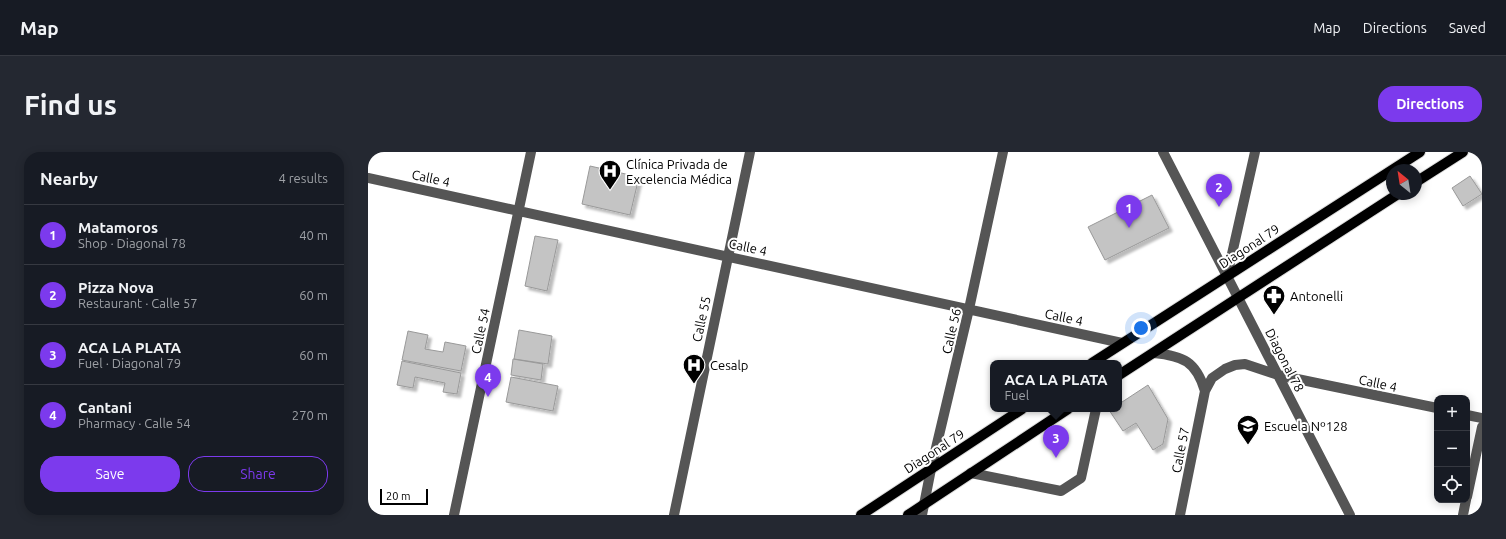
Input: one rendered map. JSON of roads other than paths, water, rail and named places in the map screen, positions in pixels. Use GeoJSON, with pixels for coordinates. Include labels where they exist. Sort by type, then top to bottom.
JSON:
{"type":"FeatureCollection","features":[{"type":"Feature","properties":{"kind":"main road","name":"Diagonal 79"},"geometry":{"type":"LineString","coordinates":[[1096,360],[1420,152]]}},
{"type":"Feature","properties":{"kind":"main road"},"geometry":{"type":"LineString","coordinates":[[1422,178],[1463,152]]}},
{"type":"Feature","properties":{"kind":"main road"},"geometry":{"type":"LineString","coordinates":[[1122,373],[1389,200]]}},
{"type":"Feature","properties":{"kind":"main road","name":"Diagonal 79"},"geometry":{"type":"LineString","coordinates":[[861,515],[1017,412]]}},
{"type":"Feature","properties":{"kind":"main road"},"geometry":{"type":"LineString","coordinates":[[908,515],[923,510],[971,474],[1064,412]]}},
{"type":"Feature","properties":{"kind":"street","name":"Calle 54"},"geometry":{"type":"LineString","coordinates":[[454,515],[531,152]]}},
{"type":"Feature","properties":{"kind":"street","name":"Calle 55"},"geometry":{"type":"LineString","coordinates":[[674,515],[750,152]]}},
{"type":"Feature","properties":{"kind":"street","name":"Calle 56"},"geometry":{"type":"LineString","coordinates":[[923,510],[1003,152]]}},
{"type":"Feature","properties":{"kind":"street","name":"Diagonal 78"},"geometry":{"type":"LineString","coordinates":[[1163,152],[1350,515]]}},
{"type":"Feature","properties":{"kind":"street"},"geometry":{"type":"LineString","coordinates":[[1227,276],[1256,152]]}},
{"type":"Feature","properties":{"kind":"street","name":"Calle 4"},"geometry":{"type":"LineString","coordinates":[[368,178],[1122,343]]}},
{"type":"Feature","properties":{"kind":"street"},"geometry":{"type":"LineString","coordinates":[[1154,353],[1179,357],[1187,362],[1201,379],[1205,391]]}},
{"type":"Feature","properties":{"kind":"street","name":"Calle 4"},"geometry":{"type":"LineString","coordinates":[[1205,391],[1212,378],[1225,369],[1235,365],[1245,364],[1278,374],[1434,407]]}},
{"type":"Feature","properties":{"kind":"street","name":"Calle 57"},"geometry":{"type":"LineString","coordinates":[[1180,515],[1205,391]]}},
{"type":"Feature","properties":{"kind":"street"},"geometry":{"type":"LineString","coordinates":[[971,474],[1061,491],[1080,478],[1095,412]]}},
{"type":"Feature","properties":{"kind":"street"},"geometry":{"type":"LineString","coordinates":[[1470,416],[1482,418]]}},
{"type":"Feature","properties":{"kind":"street"},"geometry":{"type":"LineString","coordinates":[[1470,483],[1482,427]]}},
{"type":"Feature","properties":{"kind":"street"},"geometry":{"type":"LineString","coordinates":[[1463,515],[1465,503]]}},
{"type":"Feature","properties":{"kind":"place","name":"Clínica Privada de Excelencia Médica"},"geometry":{"type":"Point","coordinates":[610,190]}},
{"type":"Feature","properties":{"kind":"place","name":"Pizza Nova"},"geometry":{"type":"Point","coordinates":[1219,207]}},
{"type":"Feature","properties":{"kind":"place","name":"Matamoros"},"geometry":{"type":"Point","coordinates":[1129,228]}},
{"type":"Feature","properties":{"kind":"place","name":"Antonelli"},"geometry":{"type":"Point","coordinates":[1274,316]}},
{"type":"Feature","properties":{"kind":"place","name":"Cesalp"},"geometry":{"type":"Point","coordinates":[694,384]}},
{"type":"Feature","properties":{"kind":"place","name":"Cantani"},"geometry":{"type":"Point","coordinates":[488,397]}},
{"type":"Feature","properties":{"kind":"place","name":"Escuela Nº128"},"geometry":{"type":"Point","coordinates":[1248,446]}},
{"type":"Feature","properties":{"kind":"place","name":"ACA LA PLATA"},"geometry":{"type":"Point","coordinates":[1056,458]}}]}
